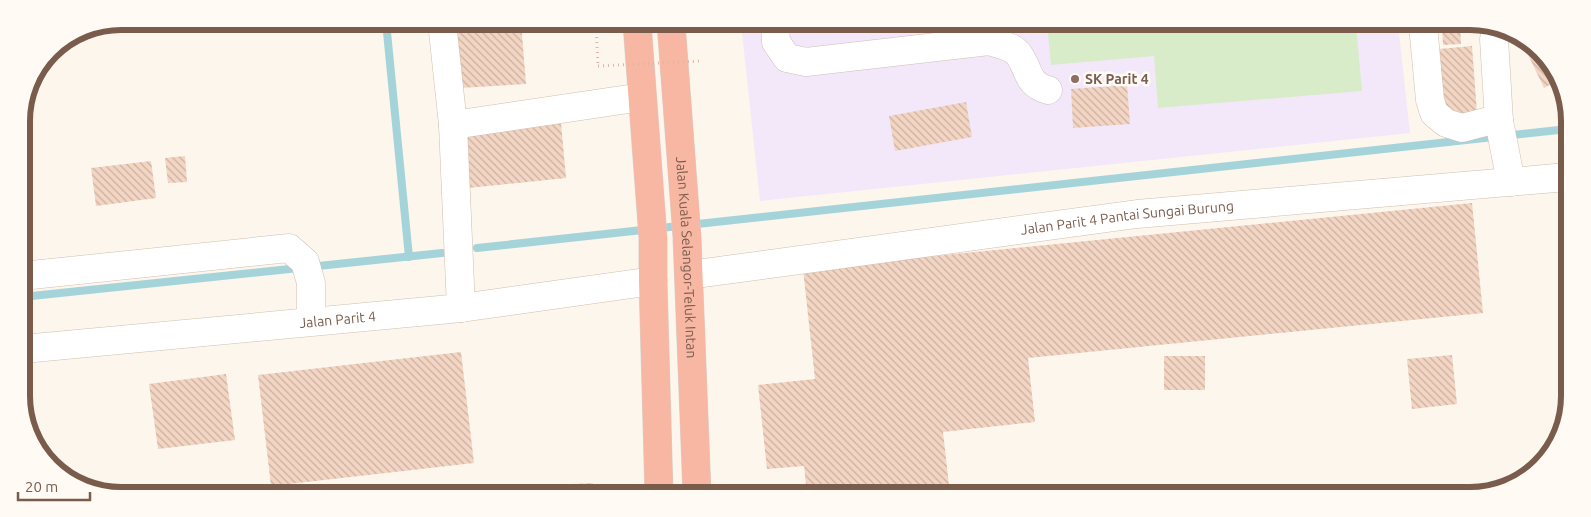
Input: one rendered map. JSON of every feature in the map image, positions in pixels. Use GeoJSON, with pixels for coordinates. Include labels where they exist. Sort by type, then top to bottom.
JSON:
{"type":"FeatureCollection","features":[{"type":"Feature","properties":{"kind":"highway"},"geometry":{"type":"LineString","coordinates":[[638,30],[653,238],[658,487]]}},
{"type":"Feature","properties":{"kind":"highway","name":"Jalan Kuala Selangor-Teluk Intan"},"geometry":{"type":"LineString","coordinates":[[672,30],[688,237],[697,487]]}},
{"type":"Feature","properties":{"kind":"street"},"geometry":{"type":"LineString","coordinates":[[443,30],[453,125],[460,308]]}},
{"type":"Feature","properties":{"kind":"street"},"geometry":{"type":"LineString","coordinates":[[775,30],[776,42],[786,58],[806,62],[990,41],[1018,53],[1028,75],[1038,87],[1048,90]]}},
{"type":"Feature","properties":{"kind":"street"},"geometry":{"type":"LineString","coordinates":[[1424,30],[1430,100],[1434,113],[1446,123],[1462,128],[1489,121],[1502,134]]}},
{"type":"Feature","properties":{"kind":"street"},"geometry":{"type":"LineString","coordinates":[[1496,34],[1494,40],[1502,134],[1511,182]]}},
{"type":"Feature","properties":{"kind":"street"},"geometry":{"type":"LineString","coordinates":[[453,125],[642,97]]}},
{"type":"Feature","properties":{"kind":"street","name":"Jalan Parit 4 Pantai Sungai Burung"},"geometry":{"type":"LineString","coordinates":[[689,275],[1137,214],[1561,178]]}},
{"type":"Feature","properties":{"kind":"street"},"geometry":{"type":"LineString","coordinates":[[30,275],[289,248],[308,273],[311,321]]}},
{"type":"Feature","properties":{"kind":"street","name":"Jalan Parit 4"},"geometry":{"type":"LineString","coordinates":[[30,348],[460,308],[653,280]]}},
{"type":"Feature","properties":{"kind":"path"},"geometry":{"type":"LineString","coordinates":[[596,30],[598,66],[701,61]]}},
{"type":"Feature","properties":{"kind":"shaded area","name":"SK Parit 4"},"geometry":{"type":"Polygon","coordinates":[[[742,30],[1399,30],[1410,133],[760,201],[742,30]]]}},
{"type":"Feature","properties":{"kind":"green space"},"geometry":{"type":"Polygon","coordinates":[[[1048,30],[1357,30],[1362,91],[1158,108],[1154,56],[1051,65],[1048,30]]]}},
{"type":"Feature","properties":{"kind":"building"},"geometry":{"type":"Polygon","coordinates":[[[456,30],[522,30],[526,84],[460,88],[456,30]]]}},
{"type":"Feature","properties":{"kind":"building"},"geometry":{"type":"Polygon","coordinates":[[[1442,30],[1460,30],[1461,44],[1443,45],[1442,30]]]}},
{"type":"Feature","properties":{"kind":"building"},"geometry":{"type":"Polygon","coordinates":[[[1472,46],[1477,113],[1444,115],[1439,49],[1472,46]]]}},
{"type":"Feature","properties":{"kind":"building"},"geometry":{"type":"Polygon","coordinates":[[[1526,49],[1542,66],[1553,83],[1544,88],[1526,49]]]}},
{"type":"Feature","properties":{"kind":"building"},"geometry":{"type":"Polygon","coordinates":[[[1127,85],[1130,124],[1073,128],[1071,89],[1127,85]]]}},
{"type":"Feature","properties":{"kind":"building"},"geometry":{"type":"Polygon","coordinates":[[[966,102],[972,137],[895,151],[889,116],[966,102]]]}},
{"type":"Feature","properties":{"kind":"building"},"geometry":{"type":"Polygon","coordinates":[[[561,123],[566,178],[468,188],[463,133],[561,123]]]}},
{"type":"Feature","properties":{"kind":"building"},"geometry":{"type":"Polygon","coordinates":[[[185,156],[187,182],[168,183],[165,158],[185,156]]]}},
{"type":"Feature","properties":{"kind":"building"},"geometry":{"type":"Polygon","coordinates":[[[151,161],[156,198],[96,206],[91,168],[151,161]]]}},
{"type":"Feature","properties":{"kind":"building"},"geometry":{"type":"Polygon","coordinates":[[[1472,203],[1483,313],[1028,358],[1035,422],[943,432],[949,487],[806,487],[804,466],[767,469],[758,385],[815,379],[803,269],[1472,203]]]}},
{"type":"Feature","properties":{"kind":"building"},"geometry":{"type":"Polygon","coordinates":[[[1559,254],[1561,254],[1561,270],[1559,254]]]}},
{"type":"Feature","properties":{"kind":"building"},"geometry":{"type":"Polygon","coordinates":[[[461,352],[474,463],[271,486],[258,375],[461,352]]]}},
{"type":"Feature","properties":{"kind":"building"},"geometry":{"type":"Polygon","coordinates":[[[1452,355],[1457,404],[1412,409],[1407,359],[1452,355]]]}},
{"type":"Feature","properties":{"kind":"building"},"geometry":{"type":"Polygon","coordinates":[[[1164,356],[1205,356],[1205,390],[1164,390],[1164,356]]]}},
{"type":"Feature","properties":{"kind":"building"},"geometry":{"type":"Polygon","coordinates":[[[226,374],[235,440],[158,449],[149,384],[226,374]]]}},
{"type":"Feature","properties":{"kind":"building"},"geometry":{"type":"Polygon","coordinates":[[[593,483],[593,487],[509,487],[593,483]]]}},
{"type":"Feature","properties":{"kind":"waterway"},"geometry":{"type":"LineString","coordinates":[[387,30],[409,257]]}},
{"type":"Feature","properties":{"kind":"waterway"},"geometry":{"type":"LineString","coordinates":[[477,248],[1561,130]]}},
{"type":"Feature","properties":{"kind":"waterway"},"geometry":{"type":"LineString","coordinates":[[30,296],[442,253]]}},
{"type":"Feature","properties":{"kind":"place","name":"SK Parit 4"},"geometry":{"type":"Point","coordinates":[1075,79]}}]}
